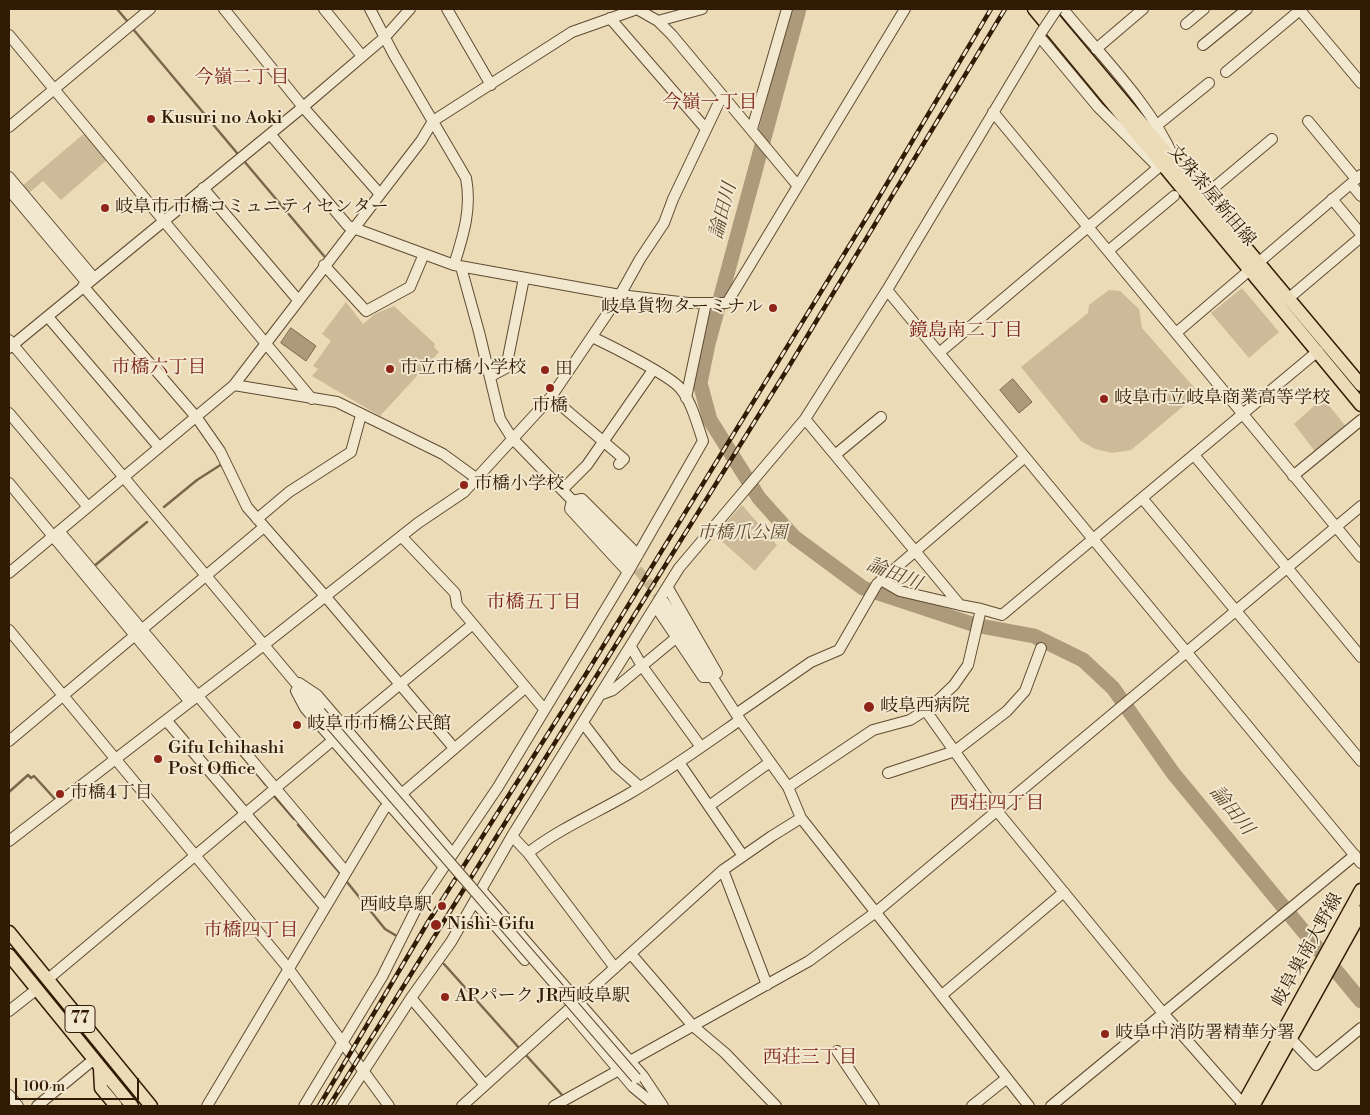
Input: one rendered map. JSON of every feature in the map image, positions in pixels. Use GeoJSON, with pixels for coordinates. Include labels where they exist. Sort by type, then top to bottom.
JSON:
{"type":"FeatureCollection","features":[{"type":"Feature","properties":{"kind":"main road","name":"文殊茶屋新田線"},"geometry":{"type":"LineString","coordinates":[[1034,9],[1161,167],[1254,265],[1290,298],[1361,385]]}},
{"type":"Feature","properties":{"kind":"main road","name":"文殊茶屋新田線"},"geometry":{"type":"LineString","coordinates":[[1046,9],[1204,196],[1318,351],[1361,405]]}},
{"type":"Feature","properties":{"kind":"main road","name":"岐阜巣南大野線"},"geometry":{"type":"LineString","coordinates":[[1334,950],[1361,890]]}},
{"type":"Feature","properties":{"kind":"main road","name":"岐阜巣南大野線"},"geometry":{"type":"LineString","coordinates":[[1246,1106],[1334,950],[1361,912]]}},
{"type":"Feature","properties":{"kind":"main road","name":"77"},"geometry":{"type":"LineString","coordinates":[[9,932],[151,1106]]}},
{"type":"Feature","properties":{"kind":"main road","name":"77"},"geometry":{"type":"LineString","coordinates":[[9,955],[132,1106]]}},
{"type":"Feature","properties":{"kind":"main road","name":"岐阜巣南大野線"},"geometry":{"type":"LineString","coordinates":[[1246,1106],[1290,1038],[1323,969]]}},
{"type":"Feature","properties":{"kind":"main road"},"geometry":{"type":"LineString","coordinates":[[112,1058],[121,1059],[128,1065],[162,1106]]}},
{"type":"Feature","properties":{"kind":"main road"},"geometry":{"type":"LineString","coordinates":[[96,1064],[101,1088],[116,1106]]}},
{"type":"Feature","properties":{"kind":"street"},"geometry":{"type":"LineString","coordinates":[[9,127],[150,9]]}},
{"type":"Feature","properties":{"kind":"street"},"geometry":{"type":"LineString","coordinates":[[224,9],[304,107],[379,193]]}},
{"type":"Feature","properties":{"kind":"street"},"geometry":{"type":"LineString","coordinates":[[324,9],[362,56]]}},
{"type":"Feature","properties":{"kind":"street"},"geometry":{"type":"LineString","coordinates":[[370,9],[466,178],[468,191],[466,224],[457,266],[491,376],[500,419],[512,438],[628,558]]}},
{"type":"Feature","properties":{"kind":"street"},"geometry":{"type":"LineString","coordinates":[[410,9],[385,37],[304,107],[88,282],[48,317],[10,344],[206,577],[265,644],[287,674],[661,1106]]}},
{"type":"Feature","properties":{"kind":"street"},"geometry":{"type":"LineString","coordinates":[[446,9],[491,85]]}},
{"type":"Feature","properties":{"kind":"street"},"geometry":{"type":"LineString","coordinates":[[9,573],[158,448],[197,418],[234,385],[352,228],[421,141],[433,122],[572,32],[637,9],[658,22],[672,35],[798,186]]}},
{"type":"Feature","properties":{"kind":"street"},"geometry":{"type":"LineString","coordinates":[[658,22],[702,9]]}},
{"type":"Feature","properties":{"kind":"street"},"geometry":{"type":"LineString","coordinates":[[753,131],[787,9]]}},
{"type":"Feature","properties":{"kind":"street"},"geometry":{"type":"LineString","coordinates":[[270,134],[348,226],[352,228],[457,266],[620,295],[688,303],[727,303],[905,9]]}},
{"type":"Feature","properties":{"kind":"street"},"geometry":{"type":"LineString","coordinates":[[341,1106],[411,998],[446,949],[482,891],[512,836],[660,604],[679,568],[758,478],[806,419],[1057,9]]}},
{"type":"Feature","properties":{"kind":"street"},"geometry":{"type":"LineString","coordinates":[[1063,9],[1135,96],[1167,142],[1177,165]]}},
{"type":"Feature","properties":{"kind":"street"},"geometry":{"type":"LineString","coordinates":[[1096,49],[1143,9]]}},
{"type":"Feature","properties":{"kind":"street"},"geometry":{"type":"LineString","coordinates":[[1186,24],[1204,9]]}},
{"type":"Feature","properties":{"kind":"street"},"geometry":{"type":"LineString","coordinates":[[1204,45],[1247,9]]}},
{"type":"Feature","properties":{"kind":"street"},"geometry":{"type":"LineString","coordinates":[[1226,72],[1300,9],[1361,83]]}},
{"type":"Feature","properties":{"kind":"street"},"geometry":{"type":"LineString","coordinates":[[610,18],[706,129]]}},
{"type":"Feature","properties":{"kind":"street"},"geometry":{"type":"LineString","coordinates":[[939,353],[1161,167],[1098,107],[1040,34]]}},
{"type":"Feature","properties":{"kind":"street"},"geometry":{"type":"LineString","coordinates":[[9,35],[312,399]]}},
{"type":"Feature","properties":{"kind":"street"},"geometry":{"type":"LineString","coordinates":[[1156,126],[1209,83]]}},
{"type":"Feature","properties":{"kind":"street"},"geometry":{"type":"LineString","coordinates":[[9,841],[442,505],[464,492],[551,397],[592,338],[664,223],[722,96]]}},
{"type":"Feature","properties":{"kind":"street"},"geometry":{"type":"LineString","coordinates":[[993,112],[1361,557]]}},
{"type":"Feature","properties":{"kind":"street"},"geometry":{"type":"LineString","coordinates":[[1308,121],[1356,179],[1361,196]]}},
{"type":"Feature","properties":{"kind":"street"},"geometry":{"type":"LineString","coordinates":[[1204,196],[1272,139]]}},
{"type":"Feature","properties":{"kind":"street"},"geometry":{"type":"LineString","coordinates":[[9,177],[88,282],[197,418],[220,451],[247,507],[454,748]]}},
{"type":"Feature","properties":{"kind":"street"},"geometry":{"type":"LineString","coordinates":[[1176,332],[1356,179]]}},
{"type":"Feature","properties":{"kind":"street"},"geometry":{"type":"LineString","coordinates":[[203,188],[298,300]]}},
{"type":"Feature","properties":{"kind":"street"},"geometry":{"type":"LineString","coordinates":[[9,190],[88,282]]}},
{"type":"Feature","properties":{"kind":"street"},"geometry":{"type":"LineString","coordinates":[[1108,251],[1174,196]]}},
{"type":"Feature","properties":{"kind":"street"},"geometry":{"type":"LineString","coordinates":[[1290,298],[1361,235],[1332,199]]}},
{"type":"Feature","properties":{"kind":"street"},"geometry":{"type":"LineString","coordinates":[[324,265],[366,311],[410,287],[424,254]]}},
{"type":"Feature","properties":{"kind":"street"},"geometry":{"type":"LineString","coordinates":[[491,376],[506,368],[524,278]]}},
{"type":"Feature","properties":{"kind":"street"},"geometry":{"type":"LineString","coordinates":[[886,290],[1358,859],[1280,916],[1052,1106]]}},
{"type":"Feature","properties":{"kind":"street"},"geometry":{"type":"LineString","coordinates":[[686,398],[706,303]]}},
{"type":"Feature","properties":{"kind":"street"},"geometry":{"type":"LineString","coordinates":[[48,317],[158,448]]}},
{"type":"Feature","properties":{"kind":"street"},"geometry":{"type":"LineString","coordinates":[[304,1106],[382,977],[411,918],[443,866],[498,787],[628,572],[703,441],[686,398],[679,386],[592,338]]}},
{"type":"Feature","properties":{"kind":"street"},"geometry":{"type":"LineString","coordinates":[[879,582],[900,591],[1002,615],[1318,351]]}},
{"type":"Feature","properties":{"kind":"street"},"geometry":{"type":"LineString","coordinates":[[562,490],[587,466],[653,370]]}},
{"type":"Feature","properties":{"kind":"street"},"geometry":{"type":"LineString","coordinates":[[234,385],[337,402],[442,454],[476,478]]}},
{"type":"Feature","properties":{"kind":"street"},"geometry":{"type":"LineString","coordinates":[[551,397],[624,459],[619,464]]}},
{"type":"Feature","properties":{"kind":"street"},"geometry":{"type":"LineString","coordinates":[[9,413],[88,506]]}},
{"type":"Feature","properties":{"kind":"street"},"geometry":{"type":"LineString","coordinates":[[9,741],[206,577],[289,492],[351,452],[361,415]]}},
{"type":"Feature","properties":{"kind":"street"},"geometry":{"type":"LineString","coordinates":[[835,454],[881,417]]}},
{"type":"Feature","properties":{"kind":"street"},"geometry":{"type":"LineString","coordinates":[[806,419],[960,605]]}},
{"type":"Feature","properties":{"kind":"street"},"geometry":{"type":"LineString","coordinates":[[1293,476],[1361,420]]}},
{"type":"Feature","properties":{"kind":"street"},"geometry":{"type":"LineString","coordinates":[[1194,455],[1361,657]]}},
{"type":"Feature","properties":{"kind":"street"},"geometry":{"type":"LineString","coordinates":[[528,854],[551,835],[680,764],[811,662],[839,650],[879,582],[914,550],[1025,457]]}},
{"type":"Feature","properties":{"kind":"street"},"geometry":{"type":"LineString","coordinates":[[9,483],[56,533],[194,699],[275,788],[346,872]]}},
{"type":"Feature","properties":{"kind":"street"},"geometry":{"type":"LineString","coordinates":[[1142,498],[1361,761]]}},
{"type":"Feature","properties":{"kind":"street"},"geometry":{"type":"LineString","coordinates":[[572,501],[582,499],[638,555]]}},
{"type":"Feature","properties":{"kind":"street"},"geometry":{"type":"LineString","coordinates":[[572,501],[570,509],[628,572]]}},
{"type":"Feature","properties":{"kind":"street"},"geometry":{"type":"LineString","coordinates":[[630,1061],[809,961],[876,912],[1133,699],[1361,506]]}},
{"type":"Feature","properties":{"kind":"street"},"geometry":{"type":"LineString","coordinates":[[402,537],[455,593],[457,605],[544,709]]}},
{"type":"Feature","properties":{"kind":"street"},"geometry":{"type":"LineString","coordinates":[[660,604],[677,637],[703,676],[711,677],[717,674],[668,588]]}},
{"type":"Feature","properties":{"kind":"street"},"geometry":{"type":"LineString","coordinates":[[660,604],[788,787],[801,818],[1029,1106]]}},
{"type":"Feature","properties":{"kind":"street"},"geometry":{"type":"LineString","coordinates":[[788,787],[873,730],[910,720],[926,711],[954,685],[968,665],[981,611]]}},
{"type":"Feature","properties":{"kind":"street"},"geometry":{"type":"LineString","coordinates":[[346,729],[473,624]]}},
{"type":"Feature","properties":{"kind":"street"},"geometry":{"type":"LineString","coordinates":[[9,630],[288,968],[389,1106]]}},
{"type":"Feature","properties":{"kind":"street"},"geometry":{"type":"LineString","coordinates":[[602,694],[613,690],[677,637]]}},
{"type":"Feature","properties":{"kind":"street"},"geometry":{"type":"LineString","coordinates":[[631,647],[642,666],[701,747]]}},
{"type":"Feature","properties":{"kind":"street"},"geometry":{"type":"LineString","coordinates":[[888,773],[955,751],[1007,711],[1025,691],[1042,648]]}},
{"type":"Feature","properties":{"kind":"street"},"geometry":{"type":"LineString","coordinates":[[287,674],[316,695],[452,853]]}},
{"type":"Feature","properties":{"kind":"street"},"geometry":{"type":"LineString","coordinates":[[287,674],[306,708],[443,866]]}},
{"type":"Feature","properties":{"kind":"street"},"geometry":{"type":"LineString","coordinates":[[207,1106],[384,809],[525,688]]}},
{"type":"Feature","properties":{"kind":"street"},"geometry":{"type":"LineString","coordinates":[[926,711],[997,811],[1163,1013],[1246,1106]]}},
{"type":"Feature","properties":{"kind":"street"},"geometry":{"type":"LineString","coordinates":[[166,720],[325,907]]}},
{"type":"Feature","properties":{"kind":"street"},"geometry":{"type":"LineString","coordinates":[[583,723],[616,766],[640,787]]}},
{"type":"Feature","properties":{"kind":"street"},"geometry":{"type":"LineString","coordinates":[[48,979],[333,740]]}},
{"type":"Feature","properties":{"kind":"street"},"geometry":{"type":"LineString","coordinates":[[709,806],[770,762]]}},
{"type":"Feature","properties":{"kind":"street"},"geometry":{"type":"LineString","coordinates":[[680,764],[743,856]]}},
{"type":"Feature","properties":{"kind":"street"},"geometry":{"type":"LineString","coordinates":[[462,1106],[723,870],[801,818]]}},
{"type":"Feature","properties":{"kind":"street"},"geometry":{"type":"LineString","coordinates":[[512,836],[528,854],[614,968]]}},
{"type":"Feature","properties":{"kind":"street"},"geometry":{"type":"LineString","coordinates":[[723,870],[767,985]]}},
{"type":"Feature","properties":{"kind":"street"},"geometry":{"type":"LineString","coordinates":[[482,891],[630,1061],[661,1106]]}},
{"type":"Feature","properties":{"kind":"street"},"geometry":{"type":"LineString","coordinates":[[942,996],[1064,892]]}},
{"type":"Feature","properties":{"kind":"street"},"geometry":{"type":"LineString","coordinates":[[475,902],[525,960]]}},
{"type":"Feature","properties":{"kind":"street"},"geometry":{"type":"LineString","coordinates":[[631,954],[693,1026],[725,1053],[776,1106]]}},
{"type":"Feature","properties":{"kind":"street"},"geometry":{"type":"LineString","coordinates":[[9,1011],[37,989]]}},
{"type":"Feature","properties":{"kind":"street"},"geometry":{"type":"LineString","coordinates":[[411,998],[485,1085]]}},
{"type":"Feature","properties":{"kind":"street"},"geometry":{"type":"LineString","coordinates":[[568,1010],[633,1087],[656,1106]]}},
{"type":"Feature","properties":{"kind":"street"},"geometry":{"type":"LineString","coordinates":[[1290,1038],[1316,1065],[1361,1028]]}},
{"type":"Feature","properties":{"kind":"street"},"geometry":{"type":"LineString","coordinates":[[837,1051],[874,1106]]}},
{"type":"Feature","properties":{"kind":"street"},"geometry":{"type":"LineString","coordinates":[[38,1106],[96,1064]]}},
{"type":"Feature","properties":{"kind":"street"},"geometry":{"type":"LineString","coordinates":[[554,1106],[619,1070]]}},
{"type":"Feature","properties":{"kind":"street"},"geometry":{"type":"LineString","coordinates":[[972,1106],[1007,1078]]}},
{"type":"Feature","properties":{"kind":"street"},"geometry":{"type":"LineString","coordinates":[[9,1096],[18,1106]]}},
{"type":"Feature","properties":{"kind":"green space"},"geometry":{"type":"Polygon","coordinates":[[[86,132],[109,158],[61,200],[43,181],[28,194],[22,186],[86,132]]]}},
{"type":"Feature","properties":{"kind":"green space"},"geometry":{"type":"Polygon","coordinates":[[[1242,288],[1279,332],[1249,358],[1211,313],[1242,288]]]}},
{"type":"Feature","properties":{"kind":"green space"},"geometry":{"type":"Polygon","coordinates":[[[1109,290],[1120,291],[1139,309],[1142,328],[1199,393],[1131,450],[1112,453],[1095,449],[1081,441],[1021,367],[1088,313],[1089,305],[1109,290]]]}},
{"type":"Feature","properties":{"kind":"green space"},"geometry":{"type":"Polygon","coordinates":[[[346,302],[363,324],[375,314],[394,306],[435,344],[434,347],[439,352],[380,416],[312,376],[318,369],[313,366],[331,341],[322,334],[346,302]]]}},
{"type":"Feature","properties":{"kind":"green space"},"geometry":{"type":"Polygon","coordinates":[[[1323,398],[1348,429],[1317,454],[1294,424],[1323,398]]]}},
{"type":"Feature","properties":{"kind":"green space","name":"市橋爪公園"},"geometry":{"type":"Polygon","coordinates":[[[742,505],[777,545],[755,571],[715,535],[742,505]]]}},
{"type":"Feature","properties":{"kind":"shaded area"},"geometry":{"type":"Polygon","coordinates":[[[291,328],[316,346],[306,361],[281,343],[291,328]]]}},
{"type":"Feature","properties":{"kind":"shaded area"},"geometry":{"type":"Polygon","coordinates":[[[1013,379],[1032,402],[1019,413],[1000,390],[1013,379]]]}},
{"type":"Feature","properties":{"kind":"waterway"},"geometry":{"type":"LineString","coordinates":[[117,9],[128,22]]}},
{"type":"Feature","properties":{"kind":"waterway","name":"論田川"},"geometry":{"type":"LineString","coordinates":[[799,9],[708,344],[700,383],[710,420],[759,498],[794,537],[863,588],[975,625],[1034,636],[1083,660],[1113,688],[1173,773],[1361,1001]]}},
{"type":"Feature","properties":{"kind":"waterway"},"geometry":{"type":"LineString","coordinates":[[133,29],[237,153]]}},
{"type":"Feature","properties":{"kind":"waterway"},"geometry":{"type":"LineString","coordinates":[[244,161],[324,256]]}},
{"type":"Feature","properties":{"kind":"waterway"},"geometry":{"type":"LineString","coordinates":[[164,507],[197,480],[222,464]]}},
{"type":"Feature","properties":{"kind":"waterway"},"geometry":{"type":"LineString","coordinates":[[93,567],[147,522]]}},
{"type":"Feature","properties":{"kind":"waterway"},"geometry":{"type":"LineString","coordinates":[[222,732],[266,785]]}},
{"type":"Feature","properties":{"kind":"waterway"},"geometry":{"type":"LineString","coordinates":[[9,792],[28,775],[31,778],[34,776],[54,798]]}},
{"type":"Feature","properties":{"kind":"waterway"},"geometry":{"type":"LineString","coordinates":[[275,797],[294,819]]}},
{"type":"Feature","properties":{"kind":"waterway"},"geometry":{"type":"LineString","coordinates":[[298,825],[339,872]]}},
{"type":"Feature","properties":{"kind":"waterway"},"geometry":{"type":"LineString","coordinates":[[347,882],[385,929],[395,935]]}},
{"type":"Feature","properties":{"kind":"waterway"},"geometry":{"type":"LineString","coordinates":[[444,964],[520,1049]]}},
{"type":"Feature","properties":{"kind":"waterway"},"geometry":{"type":"LineString","coordinates":[[525,1054],[563,1096]]}},
{"type":"Feature","properties":{"kind":"tunnel"},"geometry":{"type":"LineString","coordinates":[[628,558],[664,602]]}},
{"type":"Feature","properties":{"kind":"railway"},"geometry":{"type":"LineString","coordinates":[[319,1106],[428,922],[586,674],[870,212],[991,9]]}},
{"type":"Feature","properties":{"kind":"railway"},"geometry":{"type":"LineString","coordinates":[[329,1106],[788,368],[1005,9]]}},
{"type":"Feature","properties":{"kind":"place","name":"Kusuri no Aoki"},"geometry":{"type":"Point","coordinates":[151,119]}},
{"type":"Feature","properties":{"kind":"place","name":"岐阜市 市橋コミュニティセンター"},"geometry":{"type":"Point","coordinates":[105,208]}},
{"type":"Feature","properties":{"kind":"place","name":"岐阜貨物ターミナル"},"geometry":{"type":"Point","coordinates":[773,308]}},
{"type":"Feature","properties":{"kind":"place","name":"市立市橋小学校"},"geometry":{"type":"Point","coordinates":[390,369]}},
{"type":"Feature","properties":{"kind":"place","name":"田"},"geometry":{"type":"Point","coordinates":[545,370]}},
{"type":"Feature","properties":{"kind":"place","name":"市橋"},"geometry":{"type":"Point","coordinates":[550,388]}},
{"type":"Feature","properties":{"kind":"place","name":"岐阜市立岐阜商業高等学校"},"geometry":{"type":"Point","coordinates":[1104,399]}},
{"type":"Feature","properties":{"kind":"place","name":"市橋小学校"},"geometry":{"type":"Point","coordinates":[464,485]}},
{"type":"Feature","properties":{"kind":"place","name":"岐阜西病院"},"geometry":{"type":"Point","coordinates":[869,707]}},
{"type":"Feature","properties":{"kind":"place","name":"岐阜市市橋公民館"},"geometry":{"type":"Point","coordinates":[297,725]}},
{"type":"Feature","properties":{"kind":"place","name":"Gifu Ichihashi Post Office"},"geometry":{"type":"Point","coordinates":[158,759]}},
{"type":"Feature","properties":{"kind":"place","name":"市橋4丁目"},"geometry":{"type":"Point","coordinates":[60,794]}},
{"type":"Feature","properties":{"kind":"place","name":"西岐阜駅"},"geometry":{"type":"Point","coordinates":[442,906]}},
{"type":"Feature","properties":{"kind":"place","name":"Nishi-Gifu"},"geometry":{"type":"Point","coordinates":[436,925]}},
{"type":"Feature","properties":{"kind":"place","name":"APパーク JR西岐阜駅"},"geometry":{"type":"Point","coordinates":[445,997]}},
{"type":"Feature","properties":{"kind":"place","name":"岐阜中消防署精華分署"},"geometry":{"type":"Point","coordinates":[1105,1034]}},
{"type":"Feature","properties":{"kind":"district","name":"今嶺二丁目"},"geometry":{"type":"Point","coordinates":[242,78]}},
{"type":"Feature","properties":{"kind":"district","name":"今嶺一丁目"},"geometry":{"type":"Point","coordinates":[710,103]}},
{"type":"Feature","properties":{"kind":"district","name":"鏡島南二丁目"},"geometry":{"type":"Point","coordinates":[966,331]}},
{"type":"Feature","properties":{"kind":"district","name":"市橋六丁目"},"geometry":{"type":"Point","coordinates":[159,368]}},
{"type":"Feature","properties":{"kind":"district","name":"市橋五丁目"},"geometry":{"type":"Point","coordinates":[534,603]}},
{"type":"Feature","properties":{"kind":"district","name":"西荘四丁目"},"geometry":{"type":"Point","coordinates":[997,804]}},
{"type":"Feature","properties":{"kind":"district","name":"市橋四丁目"},"geometry":{"type":"Point","coordinates":[251,931]}},
{"type":"Feature","properties":{"kind":"district","name":"西荘三丁目"},"geometry":{"type":"Point","coordinates":[810,1058]}}]}
